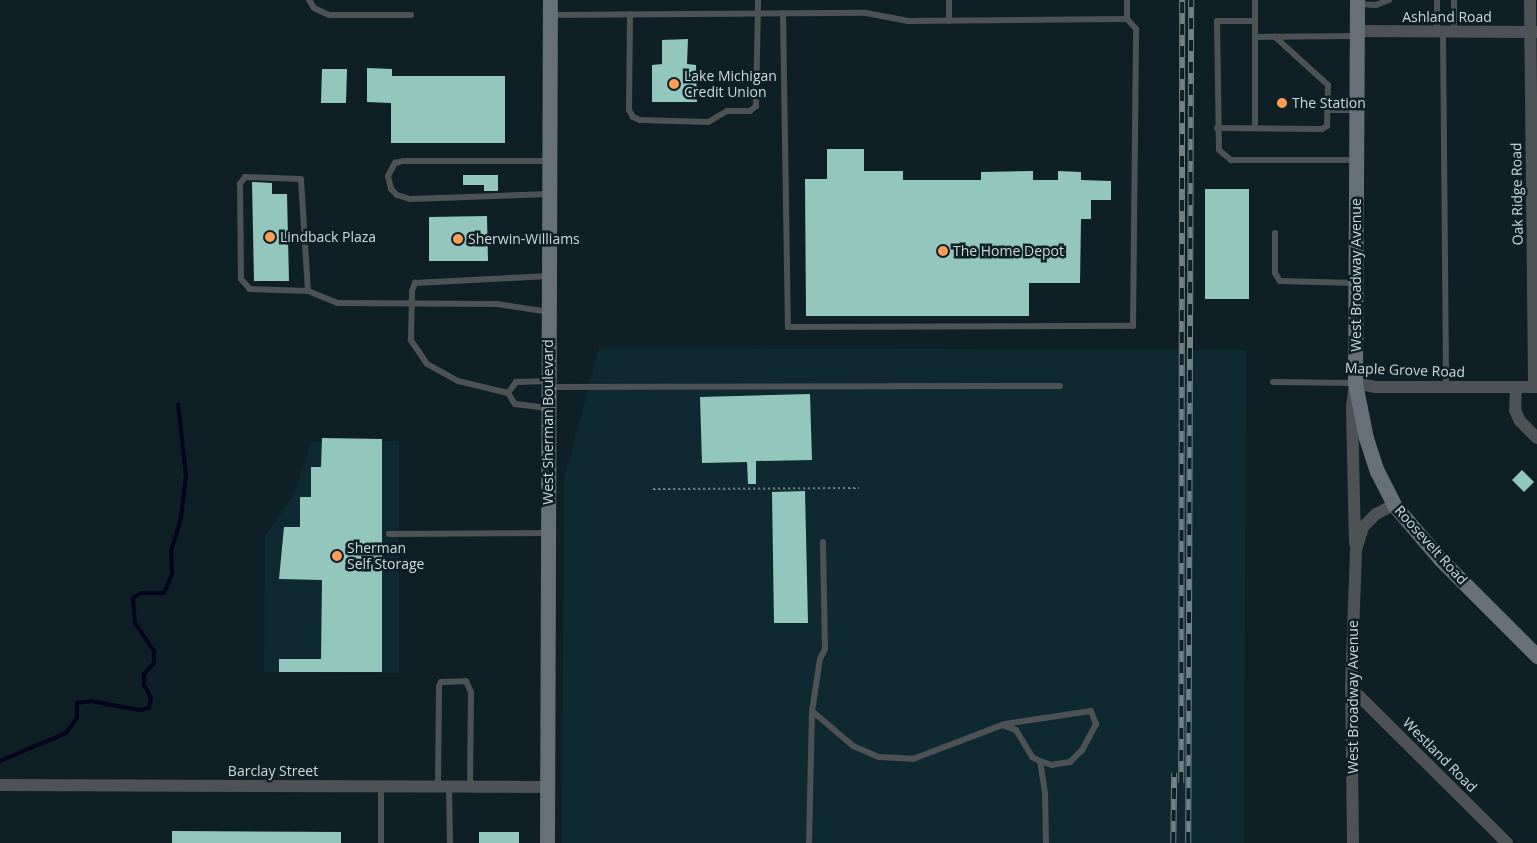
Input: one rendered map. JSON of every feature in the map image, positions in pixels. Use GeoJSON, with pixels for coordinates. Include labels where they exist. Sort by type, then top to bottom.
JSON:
{"type":"FeatureCollection","features":[{"type":"Feature","properties":{"kind":"main road","name":"West Broadway Avenue"},"geometry":{"type":"LineString","coordinates":[[1355,383],[1357,2]]}},
{"type":"Feature","properties":{"kind":"main road","name":"West Sherman Boulevard"},"geometry":{"type":"LineString","coordinates":[[547,843],[550,7]]}},
{"type":"Feature","properties":{"kind":"main road","name":"Roosevelt Road"},"geometry":{"type":"LineString","coordinates":[[1355,383],[1376,471],[1394,505],[1441,560],[1537,656]]}},
{"type":"Feature","properties":{"kind":"street","name":"Oak Ridge Road"},"geometry":{"type":"LineString","coordinates":[[1530,0],[1534,32],[1535,387]]}},
{"type":"Feature","properties":{"kind":"street","name":"Ashland Road"},"geometry":{"type":"LineString","coordinates":[[1357,33],[1534,32]]}},
{"type":"Feature","properties":{"kind":"street","name":"Maple Grove Road"},"geometry":{"type":"LineString","coordinates":[[1355,383],[1376,387],[1535,387]]}},
{"type":"Feature","properties":{"kind":"street","name":"West Broadway Avenue"},"geometry":{"type":"LineString","coordinates":[[1353,843],[1351,688],[1356,550],[1352,407],[1355,383]]}},
{"type":"Feature","properties":{"kind":"street"},"geometry":{"type":"LineString","coordinates":[[1516,387],[1515,410],[1520,421],[1537,438]]}},
{"type":"Feature","properties":{"kind":"street","name":"West Broadway Avenue"},"geometry":{"type":"LineString","coordinates":[[1356,550],[1363,527],[1376,514],[1394,505]]}},
{"type":"Feature","properties":{"kind":"street","name":"Westland Road"},"geometry":{"type":"LineString","coordinates":[[1351,688],[1507,843]]}},
{"type":"Feature","properties":{"kind":"street","name":"Barclay Street"},"geometry":{"type":"LineString","coordinates":[[0,785],[547,787]]}},
{"type":"Feature","properties":{"kind":"lane"},"geometry":{"type":"LineString","coordinates":[[309,0],[314,8],[329,15],[411,15]]}},
{"type":"Feature","properties":{"kind":"lane"},"geometry":{"type":"LineString","coordinates":[[630,14],[629,110],[633,117],[640,120],[708,122],[727,111],[750,111],[756,106],[758,0]]}},
{"type":"Feature","properties":{"kind":"lane"},"geometry":{"type":"LineString","coordinates":[[949,0],[949,20]]}},
{"type":"Feature","properties":{"kind":"lane"},"geometry":{"type":"LineString","coordinates":[[783,13],[788,327],[1132,326],[1136,29],[1127,19],[1127,0]]}},
{"type":"Feature","properties":{"kind":"lane"},"geometry":{"type":"LineString","coordinates":[[1255,0],[1255,128]]}},
{"type":"Feature","properties":{"kind":"lane"},"geometry":{"type":"LineString","coordinates":[[1357,2],[1376,5],[1389,0]]}},
{"type":"Feature","properties":{"kind":"lane"},"geometry":{"type":"LineString","coordinates":[[1438,0],[1445,32],[1446,387]]}},
{"type":"Feature","properties":{"kind":"lane"},"geometry":{"type":"LineString","coordinates":[[1445,32],[1454,0]]}},
{"type":"Feature","properties":{"kind":"lane"},"geometry":{"type":"LineString","coordinates":[[550,7],[630,14],[866,13],[908,21],[1127,19]]}},
{"type":"Feature","properties":{"kind":"lane"},"geometry":{"type":"LineString","coordinates":[[1255,21],[1218,21],[1217,128],[1220,150],[1231,160],[1356,160]]}},
{"type":"Feature","properties":{"kind":"lane"},"geometry":{"type":"LineString","coordinates":[[1255,37],[1357,33]]}},
{"type":"Feature","properties":{"kind":"lane"},"geometry":{"type":"LineString","coordinates":[[1217,128],[1322,129],[1328,123],[1328,86],[1275,37]]}},
{"type":"Feature","properties":{"kind":"lane"},"geometry":{"type":"LineString","coordinates":[[1329,110],[1357,110]]}},
{"type":"Feature","properties":{"kind":"lane"},"geometry":{"type":"LineString","coordinates":[[549,160],[403,161],[396,163],[388,176],[391,189],[397,195],[410,199],[549,194]]}},
{"type":"Feature","properties":{"kind":"lane"},"geometry":{"type":"LineString","coordinates":[[308,291],[301,179],[245,177],[240,184],[244,286],[265,291],[308,291],[336,303],[497,304],[548,312]]}},
{"type":"Feature","properties":{"kind":"lane"},"geometry":{"type":"LineString","coordinates":[[1275,233],[1275,273],[1280,281],[1356,282]]}},
{"type":"Feature","properties":{"kind":"lane"},"geometry":{"type":"LineString","coordinates":[[548,408],[515,404],[508,394],[458,381],[427,364],[411,340],[410,303],[415,283],[549,276]]}},
{"type":"Feature","properties":{"kind":"lane"},"geometry":{"type":"LineString","coordinates":[[508,394],[516,382],[548,384],[1060,386]]}},
{"type":"Feature","properties":{"kind":"lane","name":"Maple Grove Road"},"geometry":{"type":"LineString","coordinates":[[1273,382],[1355,383]]}},
{"type":"Feature","properties":{"kind":"lane"},"geometry":{"type":"LineString","coordinates":[[390,534],[548,533]]}},
{"type":"Feature","properties":{"kind":"lane"},"geometry":{"type":"LineString","coordinates":[[809,843],[812,711],[820,659],[825,649],[824,542]]}},
{"type":"Feature","properties":{"kind":"lane"},"geometry":{"type":"LineString","coordinates":[[450,843],[444,786],[439,686],[441,682],[466,681],[471,692],[470,786]]}},
{"type":"Feature","properties":{"kind":"lane"},"geometry":{"type":"LineString","coordinates":[[812,711],[853,746],[878,757],[913,759],[1002,725],[1091,711],[1096,724],[1082,750],[1070,762],[1052,765],[1040,762],[1032,757],[1016,730],[1002,725]]}},
{"type":"Feature","properties":{"kind":"lane"},"geometry":{"type":"LineString","coordinates":[[1040,762],[1045,793],[1046,843]]}},
{"type":"Feature","properties":{"kind":"lane"},"geometry":{"type":"LineString","coordinates":[[380,786],[380,843],[386,843]]}},
{"type":"Feature","properties":{"kind":"path"},"geometry":{"type":"LineString","coordinates":[[653,489],[859,488]]}},
{"type":"Feature","properties":{"kind":"shaded area"},"geometry":{"type":"Polygon","coordinates":[[[599,348],[1246,350],[1244,843],[562,843],[564,479],[599,348]]]}},
{"type":"Feature","properties":{"kind":"shaded area"},"geometry":{"type":"Polygon","coordinates":[[[399,441],[399,673],[264,672],[265,536],[293,496],[311,442],[399,441]]]}},
{"type":"Feature","properties":{"kind":"building","name":"Lake Michigan Credit Union"},"geometry":{"type":"Polygon","coordinates":[[[688,39],[687,64],[696,65],[697,102],[652,102],[652,65],[662,64],[662,40],[688,39]]]}},
{"type":"Feature","properties":{"kind":"building"},"geometry":{"type":"Polygon","coordinates":[[[367,68],[392,69],[392,76],[505,76],[505,143],[391,143],[391,103],[367,102],[367,68]]]}},
{"type":"Feature","properties":{"kind":"building"},"geometry":{"type":"Polygon","coordinates":[[[322,69],[347,69],[346,103],[321,103],[322,69]]]}},
{"type":"Feature","properties":{"kind":"building","name":"The Home Depot"},"geometry":{"type":"Polygon","coordinates":[[[827,149],[864,149],[864,171],[903,171],[903,180],[981,180],[981,172],[1033,171],[1033,180],[1058,180],[1058,171],[1081,172],[1081,180],[1111,181],[1111,200],[1091,200],[1091,219],[1081,219],[1080,283],[1029,283],[1029,316],[806,316],[805,179],[827,179],[827,149]]]}},
{"type":"Feature","properties":{"kind":"building"},"geometry":{"type":"Polygon","coordinates":[[[463,175],[498,175],[498,191],[484,191],[484,185],[463,185],[463,175]]]}},
{"type":"Feature","properties":{"kind":"building","name":"Lindback Plaza"},"geometry":{"type":"Polygon","coordinates":[[[252,182],[272,183],[272,194],[287,194],[289,281],[254,281],[252,182]]]}},
{"type":"Feature","properties":{"kind":"building"},"geometry":{"type":"Polygon","coordinates":[[[1205,189],[1249,189],[1249,299],[1205,299],[1205,189]]]}},
{"type":"Feature","properties":{"kind":"building","name":"Sherwin-Williams"},"geometry":{"type":"Polygon","coordinates":[[[487,216],[488,261],[429,261],[429,217],[487,216]]]}},
{"type":"Feature","properties":{"kind":"building"},"geometry":{"type":"Polygon","coordinates":[[[810,394],[812,460],[756,461],[756,484],[748,484],[747,462],[702,463],[700,397],[810,394]]]}},
{"type":"Feature","properties":{"kind":"building"},"geometry":{"type":"Polygon","coordinates":[[[322,438],[382,439],[382,672],[279,672],[279,659],[321,659],[322,580],[279,579],[284,527],[300,527],[300,497],[311,497],[311,467],[321,467],[322,438]]]}},
{"type":"Feature","properties":{"kind":"building"},"geometry":{"type":"Polygon","coordinates":[[[1522,470],[1534,482],[1524,492],[1512,480],[1522,470]]]}},
{"type":"Feature","properties":{"kind":"building"},"geometry":{"type":"Polygon","coordinates":[[[805,491],[808,623],[774,623],[772,492],[805,491]]]}},
{"type":"Feature","properties":{"kind":"building"},"geometry":{"type":"Polygon","coordinates":[[[172,831],[341,832],[341,843],[172,843],[172,831]]]}},
{"type":"Feature","properties":{"kind":"building"},"geometry":{"type":"Polygon","coordinates":[[[479,832],[519,832],[519,843],[479,843],[479,832]]]}},
{"type":"Feature","properties":{"kind":"waterway"},"geometry":{"type":"LineString","coordinates":[[0,761],[66,733],[77,718],[77,703],[91,701],[139,710],[149,708],[151,698],[144,685],[144,674],[154,663],[154,651],[135,623],[133,598],[141,593],[164,593],[172,574],[171,551],[181,519],[186,475],[178,404]]}},
{"type":"Feature","properties":{"kind":"railway"},"geometry":{"type":"LineString","coordinates":[[1181,783],[1182,0]]}},
{"type":"Feature","properties":{"kind":"railway"},"geometry":{"type":"LineString","coordinates":[[1188,843],[1191,0]]}},
{"type":"Feature","properties":{"kind":"railway"},"geometry":{"type":"LineString","coordinates":[[1173,843],[1174,773]]}},
{"type":"Feature","properties":{"kind":"place","name":"Lake Michigan Credit Union"},"geometry":{"type":"Point","coordinates":[674,84]}},
{"type":"Feature","properties":{"kind":"place","name":"The Station"},"geometry":{"type":"Point","coordinates":[1282,103]}},
{"type":"Feature","properties":{"kind":"place","name":"Lindback Plaza"},"geometry":{"type":"Point","coordinates":[270,237]}},
{"type":"Feature","properties":{"kind":"place","name":"Sherwin-Williams"},"geometry":{"type":"Point","coordinates":[458,239]}},
{"type":"Feature","properties":{"kind":"place","name":"The Home Depot"},"geometry":{"type":"Point","coordinates":[943,251]}},
{"type":"Feature","properties":{"kind":"place","name":"Sherman Self Storage"},"geometry":{"type":"Point","coordinates":[337,556]}}]}
